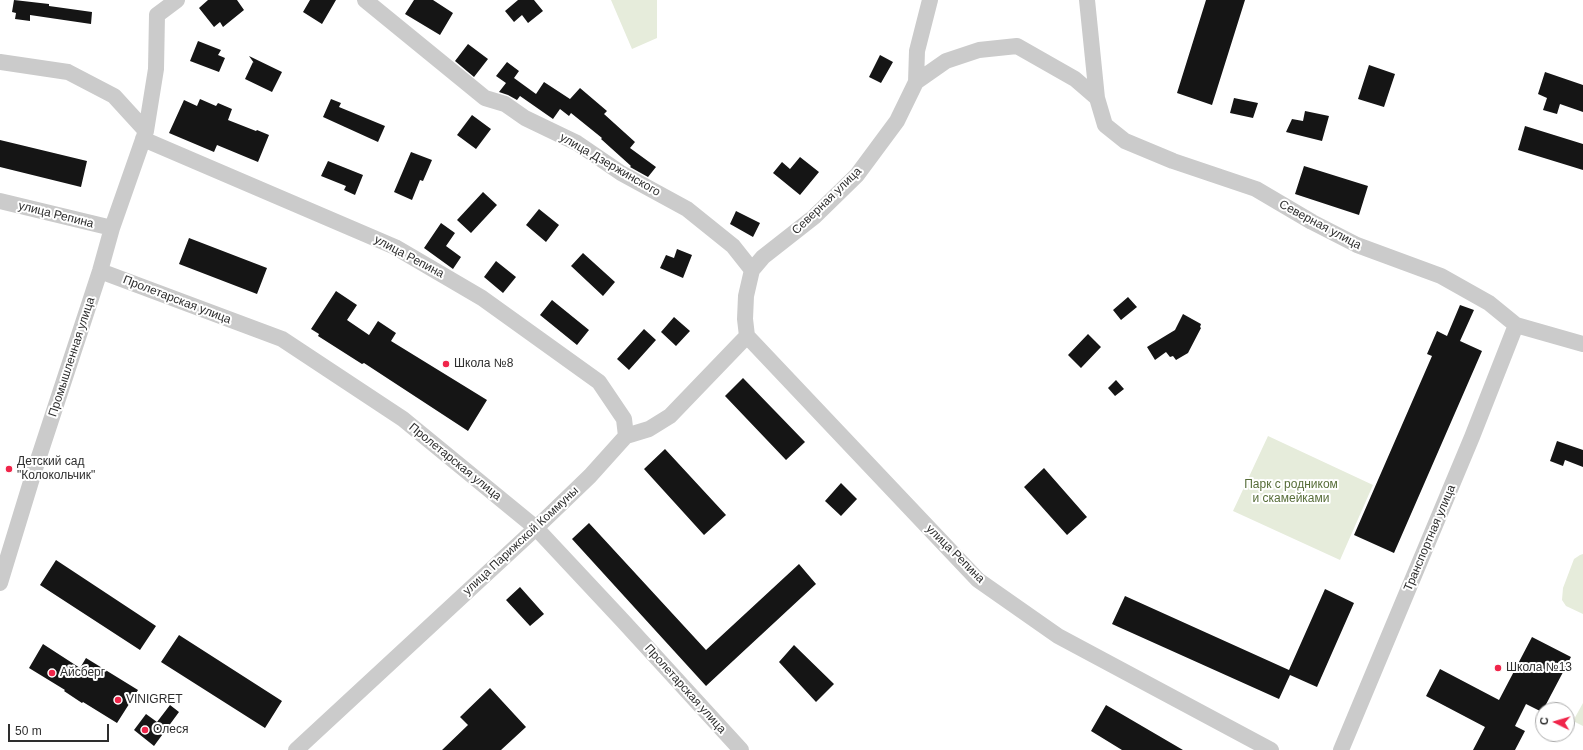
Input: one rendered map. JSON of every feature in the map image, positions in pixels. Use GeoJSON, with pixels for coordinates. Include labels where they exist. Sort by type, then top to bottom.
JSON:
{"type":"FeatureCollection","features":[{"type":"Feature","properties":{"kind":"street","name":"Промышленная улица"},"geometry":{"type":"LineString","coordinates":[[0,583],[33,475],[100,271],[112,228],[145,135],[156,69],[157,15],[177,0]]}},
{"type":"Feature","properties":{"kind":"street","name":"улица Дзержинского"},"geometry":{"type":"LineString","coordinates":[[364,0],[485,98],[505,104],[525,118],[577,143],[621,173],[687,209],[733,246],[752,270]]}},
{"type":"Feature","properties":{"kind":"street","name":"Северная улица"},"geometry":{"type":"LineString","coordinates":[[752,270],[763,257],[814,218],[857,175],[897,121],[916,82],[917,51],[930,0]]}},
{"type":"Feature","properties":{"kind":"street","name":"Северная улица"},"geometry":{"type":"LineString","coordinates":[[1086,0],[1097,98],[1105,125],[1126,141],[1174,162],[1256,189],[1356,246],[1441,276],[1489,303],[1516,325],[1583,344]]}},
{"type":"Feature","properties":{"kind":"street","name":"Северная улица"},"geometry":{"type":"LineString","coordinates":[[916,82],[946,61],[979,50],[1017,46],[1075,78],[1097,98]]}},
{"type":"Feature","properties":{"kind":"street"},"geometry":{"type":"LineString","coordinates":[[0,62],[68,72],[114,96],[145,135]]}},
{"type":"Feature","properties":{"kind":"street","name":"улица Репина"},"geometry":{"type":"LineString","coordinates":[[145,135],[395,246],[482,298],[600,382],[624,418],[626,436]]}},
{"type":"Feature","properties":{"kind":"street","name":"улица Репина"},"geometry":{"type":"LineString","coordinates":[[0,201],[112,228]]}},
{"type":"Feature","properties":{"kind":"street"},"geometry":{"type":"LineString","coordinates":[[626,436],[649,429],[670,416],[747,336],[745,319],[746,296],[752,270]]}},
{"type":"Feature","properties":{"kind":"street","name":"Пролетарская улица"},"geometry":{"type":"LineString","coordinates":[[100,271],[282,339],[402,419],[536,528],[624,621],[741,750]]}},
{"type":"Feature","properties":{"kind":"street","name":"Транспортная улица"},"geometry":{"type":"LineString","coordinates":[[1341,750],[1468,445],[1516,325]]}},
{"type":"Feature","properties":{"kind":"street","name":"улица Репина"},"geometry":{"type":"LineString","coordinates":[[747,336],[978,580],[1058,636],[1271,750]]}},
{"type":"Feature","properties":{"kind":"street","name":"улица Парижской Коммуны"},"geometry":{"type":"LineString","coordinates":[[296,750],[536,528],[590,476],[626,436]]}},
{"type":"Feature","properties":{"kind":"green space"},"geometry":{"type":"Polygon","coordinates":[[[611,0],[657,0],[657,38],[632,49],[611,0]]]}},
{"type":"Feature","properties":{"kind":"green space","name":"Парк с родником и скамейками"},"geometry":{"type":"Polygon","coordinates":[[[1268,436],[1373,485],[1340,560],[1233,511],[1268,436]]]}},
{"type":"Feature","properties":{"kind":"green space"},"geometry":{"type":"Polygon","coordinates":[[[1583,554],[1583,614],[1566,606],[1562,600],[1563,588],[1574,559],[1583,554]]]}},
{"type":"Feature","properties":{"kind":"green space"},"geometry":{"type":"Polygon","coordinates":[[[1583,703],[1583,726],[1575,722],[1575,717],[1583,703]]]}},
{"type":"Feature","properties":{"kind":"building"},"geometry":{"type":"Polygon","coordinates":[[[14,0],[49,4],[49,6],[92,12],[91,24],[30,15],[30,21],[15,19],[16,13],[12,12],[14,0]]]}},
{"type":"Feature","properties":{"kind":"building"},"geometry":{"type":"Polygon","coordinates":[[[208,0],[237,0],[244,10],[223,27],[220,22],[214,27],[199,8],[208,0]]]}},
{"type":"Feature","properties":{"kind":"building"},"geometry":{"type":"Polygon","coordinates":[[[310,0],[336,0],[322,24],[303,12],[310,0]]]}},
{"type":"Feature","properties":{"kind":"building"},"geometry":{"type":"Polygon","coordinates":[[[414,0],[433,0],[453,13],[440,35],[405,14],[414,0]]]}},
{"type":"Feature","properties":{"kind":"building"},"geometry":{"type":"Polygon","coordinates":[[[518,0],[534,0],[543,11],[528,23],[522,15],[514,22],[505,11],[518,0]]]}},
{"type":"Feature","properties":{"kind":"building"},"geometry":{"type":"Polygon","coordinates":[[[1206,0],[1245,0],[1212,105],[1177,93],[1206,0]]]}},
{"type":"Feature","properties":{"kind":"building"},"geometry":{"type":"Polygon","coordinates":[[[198,41],[221,50],[218,55],[225,58],[219,72],[190,61],[198,41]]]}},
{"type":"Feature","properties":{"kind":"building"},"geometry":{"type":"Polygon","coordinates":[[[468,44],[488,59],[474,77],[455,61],[468,44]]]}},
{"type":"Feature","properties":{"kind":"building"},"geometry":{"type":"Polygon","coordinates":[[[880,55],[893,62],[881,83],[869,77],[880,55]]]}},
{"type":"Feature","properties":{"kind":"building"},"geometry":{"type":"Polygon","coordinates":[[[249,56],[282,72],[272,92],[245,79],[253,62],[254,63],[249,56]]]}},
{"type":"Feature","properties":{"kind":"building"},"geometry":{"type":"Polygon","coordinates":[[[507,62],[519,71],[514,78],[536,94],[544,82],[570,99],[580,88],[607,111],[604,114],[635,142],[630,148],[656,167],[648,177],[630,167],[631,166],[601,139],[602,138],[571,113],[569,116],[560,109],[553,119],[520,96],[517,100],[499,92],[506,83],[496,76],[507,62]]]}},
{"type":"Feature","properties":{"kind":"building"},"geometry":{"type":"Polygon","coordinates":[[[1369,65],[1395,74],[1384,107],[1358,99],[1369,65]]]}},
{"type":"Feature","properties":{"kind":"building"},"geometry":{"type":"Polygon","coordinates":[[[1545,72],[1583,85],[1583,112],[1560,104],[1557,114],[1543,110],[1547,98],[1538,94],[1545,72]]]}},
{"type":"Feature","properties":{"kind":"building"},"geometry":{"type":"Polygon","coordinates":[[[1234,98],[1258,103],[1253,118],[1230,113],[1234,98]]]}},
{"type":"Feature","properties":{"kind":"building"},"geometry":{"type":"Polygon","coordinates":[[[200,99],[216,106],[218,103],[232,109],[228,120],[269,135],[258,162],[217,145],[214,152],[169,133],[184,100],[197,106],[200,99]]]}},
{"type":"Feature","properties":{"kind":"building"},"geometry":{"type":"Polygon","coordinates":[[[331,99],[341,103],[339,107],[385,126],[378,142],[323,117],[331,99]]]}},
{"type":"Feature","properties":{"kind":"building"},"geometry":{"type":"Polygon","coordinates":[[[1305,111],[1329,116],[1322,141],[1286,132],[1292,119],[1303,121],[1305,111]]]}},
{"type":"Feature","properties":{"kind":"building"},"geometry":{"type":"Polygon","coordinates":[[[472,115],[491,129],[476,149],[457,135],[472,115]]]}},
{"type":"Feature","properties":{"kind":"building"},"geometry":{"type":"Polygon","coordinates":[[[1525,126],[1583,144],[1583,170],[1518,150],[1525,126]]]}},
{"type":"Feature","properties":{"kind":"building"},"geometry":{"type":"Polygon","coordinates":[[[0,140],[87,161],[81,187],[0,167],[0,140]]]}},
{"type":"Feature","properties":{"kind":"building"},"geometry":{"type":"Polygon","coordinates":[[[411,152],[432,160],[423,181],[420,180],[412,200],[394,192],[411,152]]]}},
{"type":"Feature","properties":{"kind":"building"},"geometry":{"type":"Polygon","coordinates":[[[800,157],[819,172],[800,195],[773,173],[782,162],[790,169],[800,157]]]}},
{"type":"Feature","properties":{"kind":"building"},"geometry":{"type":"Polygon","coordinates":[[[328,161],[363,175],[355,195],[344,190],[346,186],[321,176],[328,161]]]}},
{"type":"Feature","properties":{"kind":"building"},"geometry":{"type":"Polygon","coordinates":[[[1304,166],[1368,186],[1359,215],[1295,194],[1304,166]]]}},
{"type":"Feature","properties":{"kind":"building"},"geometry":{"type":"Polygon","coordinates":[[[483,192],[497,205],[471,233],[457,220],[483,192]]]}},
{"type":"Feature","properties":{"kind":"building"},"geometry":{"type":"Polygon","coordinates":[[[539,209],[559,225],[546,242],[526,225],[539,209]]]}},
{"type":"Feature","properties":{"kind":"building"},"geometry":{"type":"Polygon","coordinates":[[[736,211],[760,223],[753,237],[730,224],[736,211]]]}},
{"type":"Feature","properties":{"kind":"building"},"geometry":{"type":"Polygon","coordinates":[[[441,223],[455,233],[446,246],[461,257],[453,269],[424,248],[441,223]]]}},
{"type":"Feature","properties":{"kind":"building"},"geometry":{"type":"Polygon","coordinates":[[[189,238],[267,268],[257,294],[179,264],[189,238]]]}},
{"type":"Feature","properties":{"kind":"building"},"geometry":{"type":"Polygon","coordinates":[[[677,249],[692,255],[683,278],[660,268],[666,255],[674,258],[677,249]]]}},
{"type":"Feature","properties":{"kind":"building"},"geometry":{"type":"Polygon","coordinates":[[[583,253],[615,282],[603,296],[571,266],[583,253]]]}},
{"type":"Feature","properties":{"kind":"building"},"geometry":{"type":"Polygon","coordinates":[[[496,261],[516,277],[503,293],[484,277],[496,261]]]}},
{"type":"Feature","properties":{"kind":"building"},"geometry":{"type":"Polygon","coordinates":[[[336,291],[357,305],[347,320],[369,335],[378,321],[396,333],[391,341],[487,400],[468,431],[364,363],[362,364],[318,336],[319,334],[311,329],[336,291]]]}},
{"type":"Feature","properties":{"kind":"building"},"geometry":{"type":"Polygon","coordinates":[[[1128,297],[1137,307],[1121,320],[1113,310],[1128,297]]]}},
{"type":"Feature","properties":{"kind":"building"},"geometry":{"type":"Polygon","coordinates":[[[552,300],[589,330],[577,345],[540,315],[552,300]]]}},
{"type":"Feature","properties":{"kind":"building"},"geometry":{"type":"Polygon","coordinates":[[[1460,305],[1474,310],[1460,341],[1482,351],[1394,553],[1354,535],[1432,356],[1427,354],[1437,331],[1447,336],[1460,305]]]}},
{"type":"Feature","properties":{"kind":"building"},"geometry":{"type":"Polygon","coordinates":[[[1183,314],[1201,324],[1201,328],[1188,353],[1176,360],[1173,356],[1170,357],[1166,352],[1155,360],[1147,347],[1175,330],[1183,314]]]}},
{"type":"Feature","properties":{"kind":"building"},"geometry":{"type":"Polygon","coordinates":[[[674,317],[690,331],[676,346],[661,332],[674,317]]]}},
{"type":"Feature","properties":{"kind":"building"},"geometry":{"type":"Polygon","coordinates":[[[644,329],[656,340],[629,370],[617,359],[644,329]]]}},
{"type":"Feature","properties":{"kind":"building"},"geometry":{"type":"Polygon","coordinates":[[[1088,334],[1101,347],[1081,368],[1068,355],[1088,334]]]}},
{"type":"Feature","properties":{"kind":"building"},"geometry":{"type":"Polygon","coordinates":[[[743,378],[805,442],[786,460],[725,396],[743,378]]]}},
{"type":"Feature","properties":{"kind":"building"},"geometry":{"type":"Polygon","coordinates":[[[1116,380],[1124,389],[1115,396],[1108,388],[1116,380]]]}},
{"type":"Feature","properties":{"kind":"building"},"geometry":{"type":"Polygon","coordinates":[[[1557,441],[1583,450],[1583,467],[1565,460],[1563,466],[1550,461],[1557,441]]]}},
{"type":"Feature","properties":{"kind":"building"},"geometry":{"type":"Polygon","coordinates":[[[665,449],[726,515],[704,535],[644,469],[665,449]]]}},
{"type":"Feature","properties":{"kind":"building"},"geometry":{"type":"Polygon","coordinates":[[[1044,468],[1087,517],[1067,535],[1024,487],[1044,468]]]}},
{"type":"Feature","properties":{"kind":"building"},"geometry":{"type":"Polygon","coordinates":[[[841,483],[857,499],[841,516],[825,501],[841,483]]]}},
{"type":"Feature","properties":{"kind":"building"},"geometry":{"type":"Polygon","coordinates":[[[589,523],[706,650],[799,564],[816,584],[706,686],[572,539],[589,523]]]}},
{"type":"Feature","properties":{"kind":"building"},"geometry":{"type":"Polygon","coordinates":[[[56,560],[156,626],[140,650],[40,585],[56,560]]]}},
{"type":"Feature","properties":{"kind":"building"},"geometry":{"type":"Polygon","coordinates":[[[520,587],[544,614],[530,626],[506,600],[520,587]]]}},
{"type":"Feature","properties":{"kind":"building"},"geometry":{"type":"Polygon","coordinates":[[[1325,589],[1354,603],[1317,687],[1290,675],[1279,699],[1112,624],[1125,596],[1289,670],[1325,589]]]}},
{"type":"Feature","properties":{"kind":"building"},"geometry":{"type":"Polygon","coordinates":[[[179,635],[282,701],[265,728],[161,662],[179,635]]]}},
{"type":"Feature","properties":{"kind":"building"},"geometry":{"type":"Polygon","coordinates":[[[1532,637],[1571,657],[1547,702],[1535,702],[1535,708],[1526,704],[1515,726],[1525,731],[1515,750],[1473,750],[1485,727],[1426,696],[1440,669],[1499,700],[1532,637]]]}},
{"type":"Feature","properties":{"kind":"building"},"geometry":{"type":"Polygon","coordinates":[[[43,644],[80,668],[86,658],[138,690],[117,723],[83,702],[82,703],[64,691],[65,690],[29,668],[43,644]]]}},
{"type":"Feature","properties":{"kind":"building"},"geometry":{"type":"Polygon","coordinates":[[[794,645],[834,684],[816,702],[779,662],[794,645]]]}},
{"type":"Feature","properties":{"kind":"building"},"geometry":{"type":"Polygon","coordinates":[[[490,688],[526,727],[501,750],[442,750],[468,725],[460,717],[490,688]]]}},
{"type":"Feature","properties":{"kind":"building"},"geometry":{"type":"Polygon","coordinates":[[[170,705],[179,712],[154,746],[134,730],[146,714],[157,722],[170,705]]]}},
{"type":"Feature","properties":{"kind":"building"},"geometry":{"type":"Polygon","coordinates":[[[1106,705],[1183,750],[1122,750],[1091,731],[1106,705]]]}},
{"type":"Feature","properties":{"kind":"place","name":"Школа №8"},"geometry":{"type":"Point","coordinates":[446,364]}},
{"type":"Feature","properties":{"kind":"place","name":"Детский сад \"Колокольчик\""},"geometry":{"type":"Point","coordinates":[9,469]}},
{"type":"Feature","properties":{"kind":"place","name":"Школа №13"},"geometry":{"type":"Point","coordinates":[1498,668]}},
{"type":"Feature","properties":{"kind":"place","name":"Айсберг"},"geometry":{"type":"Point","coordinates":[52,673]}},
{"type":"Feature","properties":{"kind":"place","name":"VINIGRET"},"geometry":{"type":"Point","coordinates":[118,700]}},
{"type":"Feature","properties":{"kind":"place","name":"Олеся"},"geometry":{"type":"Point","coordinates":[145,730]}}]}
